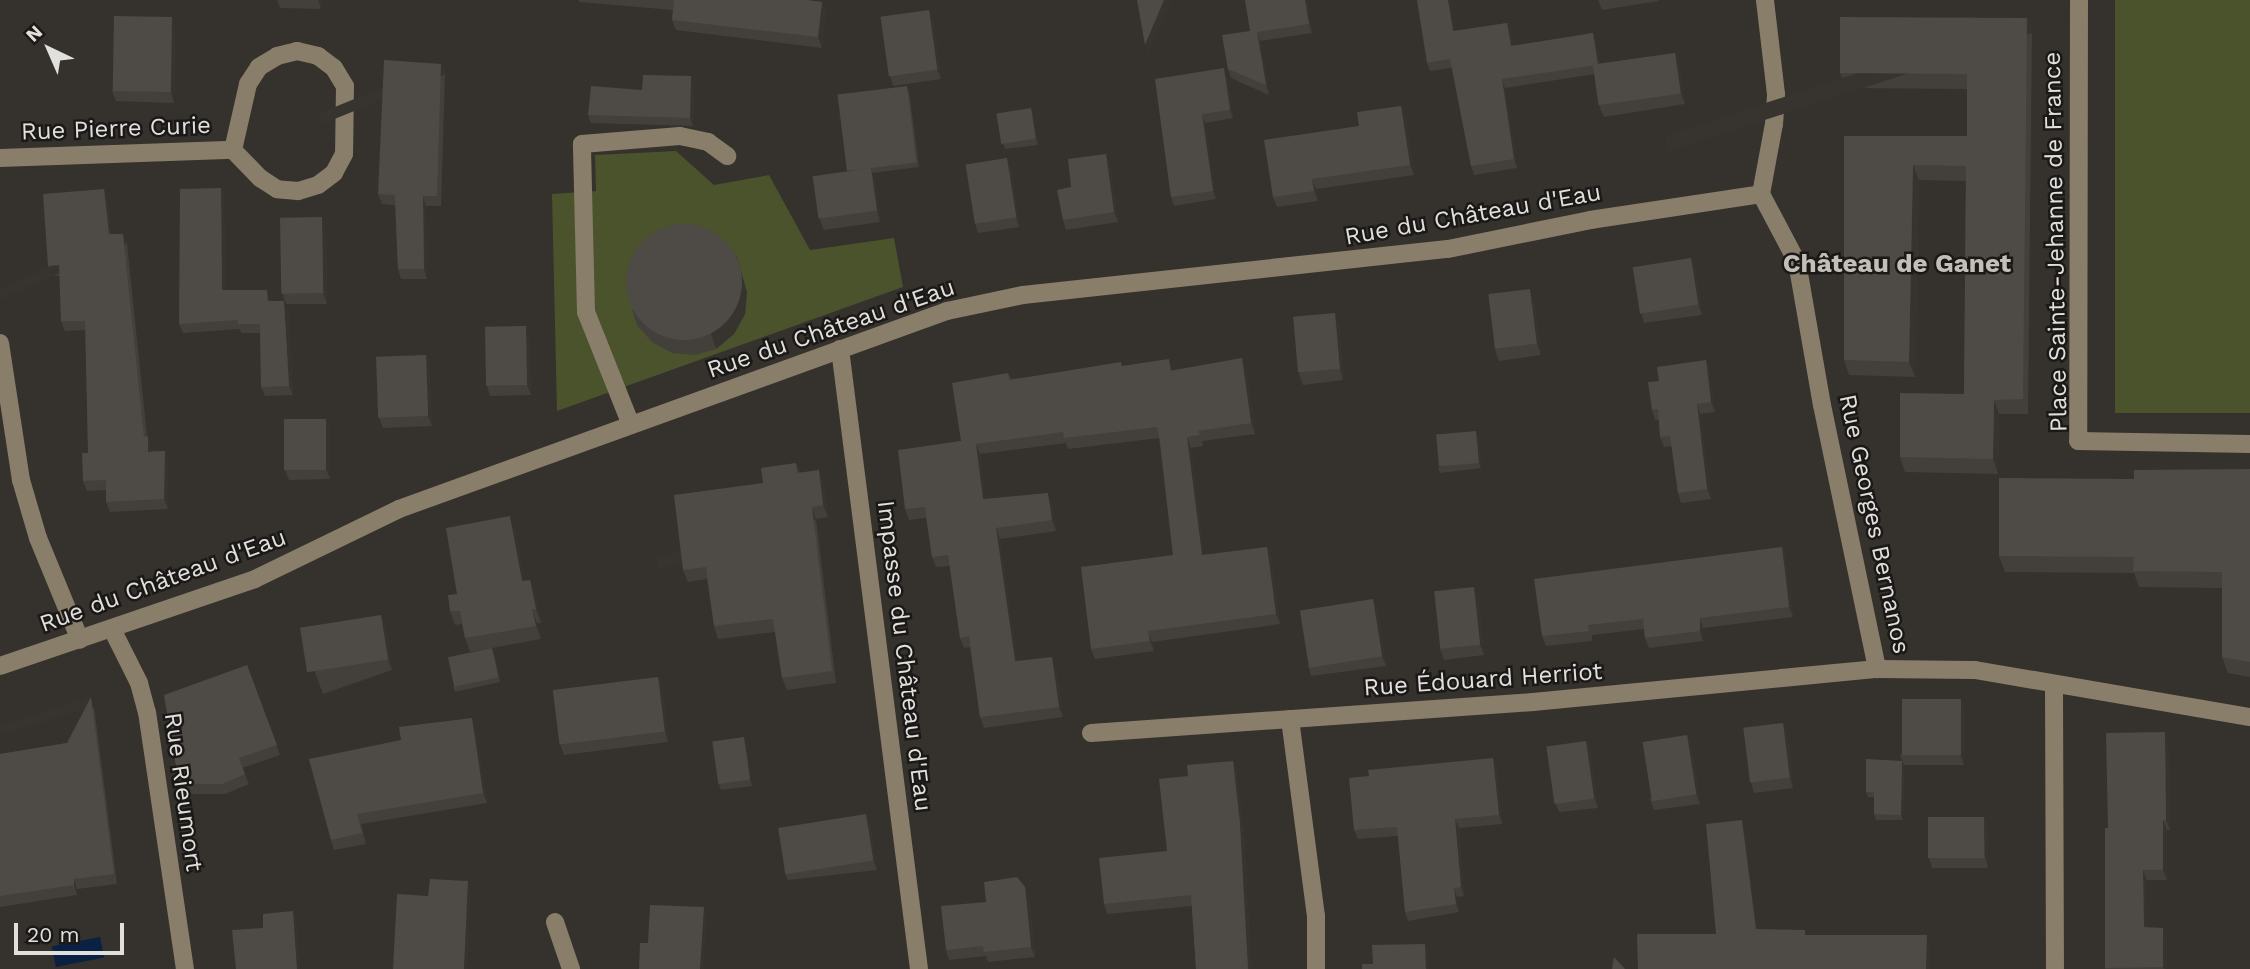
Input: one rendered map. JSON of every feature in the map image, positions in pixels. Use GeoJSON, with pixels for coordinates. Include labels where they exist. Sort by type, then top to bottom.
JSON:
{"type":"FeatureCollection","features":[{"type":"Feature","properties":{"kind":"street"},"geometry":{"type":"LineString","coordinates":[[1760,194],[1774,124],[1776,94],[1765,0]]}},
{"type":"Feature","properties":{"kind":"street","name":"Place Sainte-Jehanne de France"},"geometry":{"type":"LineString","coordinates":[[2079,0],[2078,441],[2250,444]]}},
{"type":"Feature","properties":{"kind":"street","name":"Rue Pierre Curie"},"geometry":{"type":"LineString","coordinates":[[0,158],[233,150],[260,178],[277,189],[298,191],[318,185],[334,173],[344,154],[345,86],[334,68],[318,56],[297,51],[277,56],[259,67],[248,84],[233,150]]}},
{"type":"Feature","properties":{"kind":"street"},"geometry":{"type":"LineString","coordinates":[[631,425],[586,312],[582,144],[680,136],[708,142],[727,156]]}},
{"type":"Feature","properties":{"kind":"street","name":"Rue du Château d'Eau"},"geometry":{"type":"LineString","coordinates":[[0,666],[256,579],[400,509],[947,311],[1023,295],[1448,249],[1590,220],[1760,194]]}},
{"type":"Feature","properties":{"kind":"street","name":"Rue Georges Bernanos"},"geometry":{"type":"LineString","coordinates":[[1760,194],[1797,262],[1822,405],[1877,669],[1975,670],[2250,718]]}},
{"type":"Feature","properties":{"kind":"street"},"geometry":{"type":"LineString","coordinates":[[0,343],[21,480],[38,538],[80,640]]}},
{"type":"Feature","properties":{"kind":"street","name":"Impasse du Château d'Eau"},"geometry":{"type":"LineString","coordinates":[[840,349],[919,969]]}},
{"type":"Feature","properties":{"kind":"street","name":"Rue Rieumort"},"geometry":{"type":"LineString","coordinates":[[112,629],[139,683],[148,712],[185,969]]}},
{"type":"Feature","properties":{"kind":"street","name":"Rue Édouard Herriot"},"geometry":{"type":"LineString","coordinates":[[1091,733],[1533,702],[1877,669]]}},
{"type":"Feature","properties":{"kind":"street"},"geometry":{"type":"LineString","coordinates":[[2054,685],[2055,969]]}},
{"type":"Feature","properties":{"kind":"street"},"geometry":{"type":"LineString","coordinates":[[1290,719],[1316,916],[1316,969]]}},
{"type":"Feature","properties":{"kind":"street"},"geometry":{"type":"LineString","coordinates":[[555,922],[571,969]]}},
{"type":"Feature","properties":{"kind":"green space"},"geometry":{"type":"Polygon","coordinates":[[[2115,0],[2250,0],[2250,413],[2115,413],[2115,0]]]}},
{"type":"Feature","properties":{"kind":"green space"},"geometry":{"type":"Polygon","coordinates":[[[676,151],[714,185],[769,175],[810,250],[894,238],[903,287],[557,411],[552,194],[596,191],[595,155],[676,151]]]}},
{"type":"Feature","properties":{"kind":"water"},"geometry":{"type":"Polygon","coordinates":[[[100,937],[104,958],[56,967],[52,946],[100,937]]]}},
{"type":"Feature","properties":{"kind":"building"},"geometry":{"type":"Polygon","coordinates":[[[674,0],[822,2],[818,37],[672,20],[674,0]]]}},
{"type":"Feature","properties":{"kind":"building"},"geometry":{"type":"Polygon","coordinates":[[[1137,0],[1164,0],[1145,45],[1137,0]]]}},
{"type":"Feature","properties":{"kind":"building"},"geometry":{"type":"Polygon","coordinates":[[[1245,0],[1305,0],[1309,24],[1257,32],[1266,85],[1228,69],[1222,35],[1250,31],[1245,0]]]}},
{"type":"Feature","properties":{"kind":"building"},"geometry":{"type":"Polygon","coordinates":[[[1417,0],[1448,0],[1453,31],[1507,23],[1511,46],[1593,33],[1598,65],[1502,79],[1514,159],[1471,166],[1450,59],[1427,63],[1417,0]]]}},
{"type":"Feature","properties":{"kind":"building"},"geometry":{"type":"Polygon","coordinates":[[[929,10],[937,69],[889,76],[880,17],[929,10]]]}},
{"type":"Feature","properties":{"kind":"building"},"geometry":{"type":"Polygon","coordinates":[[[114,16],[172,17],[171,92],[113,91],[114,16]]]}},
{"type":"Feature","properties":{"kind":"building"},"geometry":{"type":"Polygon","coordinates":[[[1840,17],[2027,18],[2023,399],[1994,400],[1993,459],[1900,457],[1900,393],[1964,394],[1966,166],[1913,165],[1909,362],[1844,360],[1844,136],[1967,136],[1967,74],[1840,73],[1840,17]]]}},
{"type":"Feature","properties":{"kind":"building"},"geometry":{"type":"Polygon","coordinates":[[[1675,53],[1681,94],[1599,105],[1593,65],[1675,53]]]}},
{"type":"Feature","properties":{"kind":"building"},"geometry":{"type":"Polygon","coordinates":[[[384,60],[441,64],[437,196],[423,196],[424,269],[398,269],[395,195],[378,194],[384,60]]]}},
{"type":"Feature","properties":{"kind":"building"},"geometry":{"type":"Polygon","coordinates":[[[1224,68],[1230,110],[1202,114],[1213,191],[1171,197],[1155,79],[1224,68]]]}},
{"type":"Feature","properties":{"kind":"building"},"geometry":{"type":"Polygon","coordinates":[[[643,75],[691,76],[690,118],[588,115],[591,86],[642,90],[643,75]]]}},
{"type":"Feature","properties":{"kind":"building"},"geometry":{"type":"Polygon","coordinates":[[[907,86],[916,162],[847,171],[838,95],[907,86]]]}},
{"type":"Feature","properties":{"kind":"building"},"geometry":{"type":"Polygon","coordinates":[[[1401,106],[1410,165],[1312,179],[1314,191],[1273,197],[1264,140],[1359,126],[1357,112],[1401,106]]]}},
{"type":"Feature","properties":{"kind":"building"},"geometry":{"type":"Polygon","coordinates":[[[1031,108],[1036,139],[1001,144],[996,113],[1031,108]]]}},
{"type":"Feature","properties":{"kind":"building"},"geometry":{"type":"Polygon","coordinates":[[[1106,154],[1114,212],[1063,220],[1057,190],[1071,187],[1068,159],[1106,154]]]}},
{"type":"Feature","properties":{"kind":"building"},"geometry":{"type":"Polygon","coordinates":[[[1007,158],[1016,217],[975,224],[966,165],[1007,158]]]}},
{"type":"Feature","properties":{"kind":"building"},"geometry":{"type":"Polygon","coordinates":[[[871,168],[877,211],[819,219],[813,176],[871,168]]]}},
{"type":"Feature","properties":{"kind":"building"},"geometry":{"type":"Polygon","coordinates":[[[221,188],[222,290],[267,290],[268,301],[284,301],[289,386],[261,387],[260,324],[238,324],[238,320],[179,324],[180,189],[221,188]]]}},
{"type":"Feature","properties":{"kind":"building"},"geometry":{"type":"Polygon","coordinates":[[[104,189],[109,234],[123,234],[144,437],[148,436],[148,452],[165,451],[164,499],[106,502],[106,480],[83,481],[82,453],[88,453],[85,321],[61,321],[59,265],[48,266],[43,194],[104,189]]]}},
{"type":"Feature","properties":{"kind":"building"},"geometry":{"type":"Polygon","coordinates":[[[322,217],[323,293],[281,294],[280,218],[322,217]]]}},
{"type":"Feature","properties":{"kind":"building"},"geometry":{"type":"Polygon","coordinates":[[[684,224],[706,229],[725,241],[737,260],[742,282],[737,304],[725,323],[706,335],[684,340],[662,335],[643,323],[631,304],[626,282],[631,260],[643,241],[662,229],[684,224]]]}},
{"type":"Feature","properties":{"kind":"building"},"geometry":{"type":"Polygon","coordinates":[[[1691,258],[1698,304],[1640,314],[1633,267],[1691,258]]]}},
{"type":"Feature","properties":{"kind":"building"},"geometry":{"type":"Polygon","coordinates":[[[1530,289],[1537,344],[1495,349],[1488,294],[1530,289]]]}},
{"type":"Feature","properties":{"kind":"building"},"geometry":{"type":"Polygon","coordinates":[[[1335,313],[1340,369],[1298,372],[1293,317],[1335,313]]]}},
{"type":"Feature","properties":{"kind":"building"},"geometry":{"type":"Polygon","coordinates":[[[526,326],[527,385],[486,386],[485,327],[526,326]]]}},
{"type":"Feature","properties":{"kind":"building"},"geometry":{"type":"Polygon","coordinates":[[[426,355],[428,416],[378,418],[376,357],[426,355]]]}},
{"type":"Feature","properties":{"kind":"building"},"geometry":{"type":"Polygon","coordinates":[[[1242,358],[1251,423],[1198,431],[1200,435],[1187,437],[1202,555],[1267,547],[1276,614],[1148,631],[1150,641],[1091,649],[1081,567],[1173,555],[1157,427],[1064,438],[1063,432],[976,444],[983,499],[1048,493],[1052,520],[996,528],[1015,661],[1052,657],[1059,707],[980,717],[969,636],[960,638],[948,555],[932,557],[925,507],[905,509],[898,450],[961,441],[952,383],[1008,373],[1009,380],[1121,362],[1122,366],[1169,359],[1171,371],[1242,358]]]}},
{"type":"Feature","properties":{"kind":"building"},"geometry":{"type":"Polygon","coordinates":[[[1706,360],[1711,402],[1697,404],[1707,489],[1678,493],[1670,436],[1660,437],[1658,409],[1652,410],[1648,382],[1659,381],[1657,367],[1706,360]]]}},
{"type":"Feature","properties":{"kind":"building"},"geometry":{"type":"Polygon","coordinates":[[[284,419],[326,419],[326,470],[284,470],[284,419]]]}},
{"type":"Feature","properties":{"kind":"building"},"geometry":{"type":"Polygon","coordinates":[[[1476,431],[1479,463],[1439,466],[1436,434],[1476,431]]]}},
{"type":"Feature","properties":{"kind":"building"},"geometry":{"type":"Polygon","coordinates":[[[796,463],[797,473],[819,470],[823,505],[812,507],[832,671],[782,678],[773,619],[714,626],[706,567],[683,570],[674,495],[763,483],[761,468],[796,463]]]}},
{"type":"Feature","properties":{"kind":"building"},"geometry":{"type":"Polygon","coordinates":[[[2250,469],[2250,662],[2222,657],[2222,572],[2133,571],[2134,557],[1999,556],[1999,478],[2134,479],[2134,470],[2250,469]]]}},
{"type":"Feature","properties":{"kind":"building"},"geometry":{"type":"Polygon","coordinates":[[[510,516],[522,581],[530,580],[536,609],[532,609],[536,626],[465,638],[460,611],[450,611],[448,595],[457,594],[446,528],[510,516]]]}},
{"type":"Feature","properties":{"kind":"building"},"geometry":{"type":"Polygon","coordinates":[[[1782,547],[1789,607],[1700,618],[1700,631],[1645,638],[1643,619],[1588,625],[1589,631],[1542,636],[1534,579],[1782,547]]]}},
{"type":"Feature","properties":{"kind":"building"},"geometry":{"type":"Polygon","coordinates":[[[1474,587],[1480,645],[1440,649],[1434,591],[1474,587]]]}},
{"type":"Feature","properties":{"kind":"building"},"geometry":{"type":"Polygon","coordinates":[[[1373,599],[1382,656],[1309,668],[1300,611],[1373,599]]]}},
{"type":"Feature","properties":{"kind":"building"},"geometry":{"type":"Polygon","coordinates":[[[381,615],[388,659],[307,672],[300,628],[381,615]]]}},
{"type":"Feature","properties":{"kind":"building"},"geometry":{"type":"Polygon","coordinates":[[[492,648],[498,677],[454,687],[448,657],[492,648]]]}},
{"type":"Feature","properties":{"kind":"building"},"geometry":{"type":"Polygon","coordinates":[[[247,665],[277,745],[239,758],[245,774],[222,784],[179,784],[164,695],[247,665]]]}},
{"type":"Feature","properties":{"kind":"building"},"geometry":{"type":"Polygon","coordinates":[[[658,677],[665,732],[559,745],[553,690],[658,677]]]}},
{"type":"Feature","properties":{"kind":"building"},"geometry":{"type":"Polygon","coordinates":[[[91,697],[114,874],[74,879],[74,885],[0,896],[0,754],[67,743],[91,697]]]}},
{"type":"Feature","properties":{"kind":"building"},"geometry":{"type":"Polygon","coordinates":[[[1902,699],[1961,699],[1961,755],[1902,755],[1902,699]]]}},
{"type":"Feature","properties":{"kind":"building"},"geometry":{"type":"Polygon","coordinates":[[[472,718],[483,793],[357,814],[362,833],[331,840],[309,759],[401,740],[399,727],[472,718]]]}},
{"type":"Feature","properties":{"kind":"building"},"geometry":{"type":"Polygon","coordinates":[[[1783,723],[1790,778],[1750,782],[1743,728],[1783,723]]]}},
{"type":"Feature","properties":{"kind":"building"},"geometry":{"type":"Polygon","coordinates":[[[2165,732],[2166,820],[2163,820],[2163,870],[2143,870],[2144,927],[2163,928],[2163,967],[2105,968],[2105,828],[2108,828],[2106,733],[2165,732]]]}},
{"type":"Feature","properties":{"kind":"building"},"geometry":{"type":"Polygon","coordinates":[[[1687,735],[1696,794],[1652,801],[1643,742],[1687,735]]]}},
{"type":"Feature","properties":{"kind":"building"},"geometry":{"type":"Polygon","coordinates":[[[744,737],[750,780],[718,784],[712,741],[744,737]]]}},
{"type":"Feature","properties":{"kind":"building"},"geometry":{"type":"Polygon","coordinates":[[[1586,741],[1594,798],[1554,804],[1546,747],[1586,741]]]}},
{"type":"Feature","properties":{"kind":"building"},"geometry":{"type":"Polygon","coordinates":[[[1493,758],[1499,815],[1455,819],[1461,887],[1454,888],[1456,904],[1405,912],[1397,827],[1354,830],[1349,778],[1369,776],[1368,770],[1493,758]]]}},
{"type":"Feature","properties":{"kind":"building"},"geometry":{"type":"Polygon","coordinates":[[[1866,759],[1902,761],[1901,815],[1874,814],[1874,792],[1866,792],[1866,759]]]}},
{"type":"Feature","properties":{"kind":"building"},"geometry":{"type":"Polygon","coordinates":[[[1233,761],[1240,823],[1248,969],[1196,969],[1191,895],[1104,904],[1099,858],[1167,851],[1159,779],[1188,776],[1187,765],[1233,761]]]}},
{"type":"Feature","properties":{"kind":"building"},"geometry":{"type":"Polygon","coordinates":[[[866,814],[873,860],[785,874],[778,828],[866,814]]]}},
{"type":"Feature","properties":{"kind":"building"},"geometry":{"type":"Polygon","coordinates":[[[1928,817],[1984,817],[1984,858],[1928,858],[1928,817]]]}},
{"type":"Feature","properties":{"kind":"building"},"geometry":{"type":"Polygon","coordinates":[[[1742,820],[1756,929],[1805,930],[1805,935],[1927,935],[1926,969],[1638,969],[1637,934],[1716,934],[1706,824],[1742,820]]]}},
{"type":"Feature","properties":{"kind":"building"},"geometry":{"type":"Polygon","coordinates":[[[1017,877],[1025,887],[1031,947],[984,952],[983,946],[946,950],[941,906],[986,902],[984,882],[1017,877]]]}},
{"type":"Feature","properties":{"kind":"building"},"geometry":{"type":"Polygon","coordinates":[[[430,879],[468,881],[464,969],[393,969],[397,894],[428,896],[430,879]]]}},
{"type":"Feature","properties":{"kind":"building"},"geometry":{"type":"Polygon","coordinates":[[[650,905],[704,907],[700,969],[639,969],[640,943],[648,943],[650,905]]]}},
{"type":"Feature","properties":{"kind":"building"},"geometry":{"type":"Polygon","coordinates":[[[293,911],[297,969],[236,969],[232,930],[263,928],[263,914],[293,911]]]}},
{"type":"Feature","properties":{"kind":"building"},"geometry":{"type":"Polygon","coordinates":[[[1425,944],[1426,969],[1362,969],[1362,964],[1373,964],[1372,945],[1425,944]]]}},
{"type":"Feature","properties":{"kind":"building"},"geometry":{"type":"Polygon","coordinates":[[[1614,957],[1625,969],[1612,969],[1614,957]]]}},
{"type":"Feature","properties":{"kind":"district","name":"Château de Ganet"},"geometry":{"type":"Point","coordinates":[1897,264]}}]}
